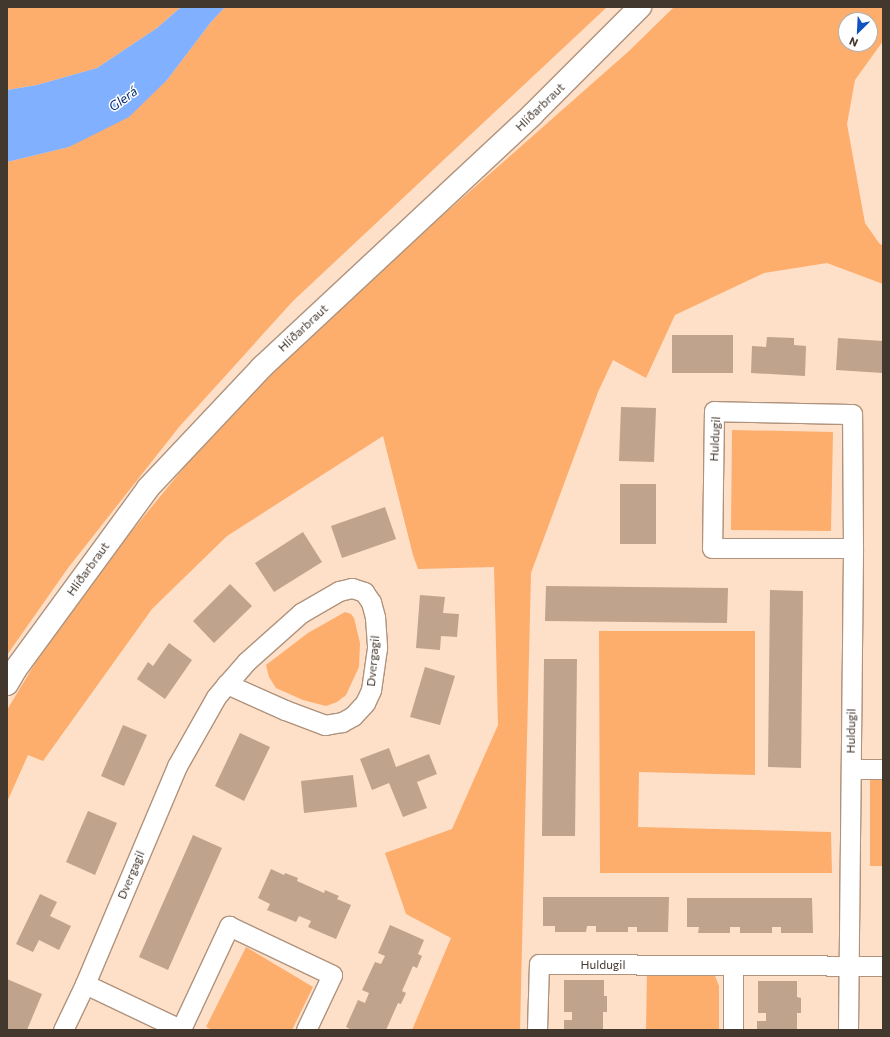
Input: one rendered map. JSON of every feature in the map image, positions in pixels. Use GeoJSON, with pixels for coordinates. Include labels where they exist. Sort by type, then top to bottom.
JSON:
{"type":"FeatureCollection","features":[{"type":"Feature","properties":{"kind":"main road","name":"Hlíðarbraut"},"geometry":{"type":"LineString","coordinates":[[7,684],[15,670],[87,570],[148,488],[159,476],[262,367],[532,115],[640,7]]}},
{"type":"Feature","properties":{"kind":"street","name":"Huldugil"},"geometry":{"type":"LineString","coordinates":[[848,1030],[853,548],[852,414],[714,411],[712,548],[853,548]]}},
{"type":"Feature","properties":{"kind":"street","name":"Dvergagil"},"geometry":{"type":"LineString","coordinates":[[63,1030],[85,984],[177,766],[216,697],[227,684],[246,662],[301,613],[339,592],[352,588],[364,592],[371,602],[375,617],[377,648],[371,690],[365,703],[353,716],[342,722],[326,725],[291,712],[227,684]]}},
{"type":"Feature","properties":{"kind":"street","name":"Huldugil"},"geometry":{"type":"LineString","coordinates":[[851,769],[883,769]]}},
{"type":"Feature","properties":{"kind":"street"},"geometry":{"type":"LineString","coordinates":[[85,984],[181,1030],[229,926],[332,975],[306,1030]]}},
{"type":"Feature","properties":{"kind":"street","name":"Huldugil"},"geometry":{"type":"LineString","coordinates":[[537,1030],[539,964],[883,966]]}},
{"type":"Feature","properties":{"kind":"street"},"geometry":{"type":"LineString","coordinates":[[733,965],[733,1030]]}},
{"type":"Feature","properties":{"kind":"shaded area"},"geometry":{"type":"Polygon","coordinates":[[[7,7],[181,7],[157,28],[97,68],[37,85],[7,90],[7,7]]]}},
{"type":"Feature","properties":{"kind":"shaded area"},"geometry":{"type":"Polygon","coordinates":[[[225,7],[607,7],[293,301],[179,427],[68,568],[7,655],[7,162],[69,147],[167,80],[211,22],[225,7]]]}},
{"type":"Feature","properties":{"kind":"shaded area"},"geometry":{"type":"Polygon","coordinates":[[[674,7],[883,7],[883,41],[878,48],[878,12],[838,12],[838,52],[875,52],[855,80],[847,124],[865,223],[879,243],[883,246],[883,284],[827,263],[764,273],[675,315],[646,378],[613,360],[598,392],[531,573],[520,1030],[412,1030],[451,938],[406,914],[385,853],[452,829],[498,725],[494,567],[418,569],[413,555],[383,436],[227,536],[152,609],[43,761],[28,755],[7,802],[7,710],[40,655],[100,570],[226,416],[435,222],[629,51],[674,7]]]}},
{"type":"Feature","properties":{"kind":"shaded area"},"geometry":{"type":"Polygon","coordinates":[[[732,430],[833,432],[831,531],[731,530],[732,430]]]}},
{"type":"Feature","properties":{"kind":"shaded area"},"geometry":{"type":"Polygon","coordinates":[[[345,612],[351,614],[354,618],[360,643],[359,667],[346,695],[337,702],[326,706],[303,700],[276,688],[269,677],[266,665],[308,633],[345,612]]]}},
{"type":"Feature","properties":{"kind":"shaded area"},"geometry":{"type":"Polygon","coordinates":[[[599,631],[755,631],[755,775],[639,772],[638,827],[831,832],[832,873],[600,873],[599,631]]]}},
{"type":"Feature","properties":{"kind":"shaded area"},"geometry":{"type":"Polygon","coordinates":[[[870,776],[883,776],[883,866],[870,866],[870,776]]]}},
{"type":"Feature","properties":{"kind":"shaded area"},"geometry":{"type":"Polygon","coordinates":[[[246,947],[313,987],[292,1030],[213,1030],[206,1027],[246,947]]]}},
{"type":"Feature","properties":{"kind":"shaded area"},"geometry":{"type":"Polygon","coordinates":[[[647,970],[709,972],[715,976],[719,986],[719,1030],[646,1030],[647,970]]]}},
{"type":"Feature","properties":{"kind":"water","name":"Glerá"},"geometry":{"type":"Polygon","coordinates":[[[181,7],[225,7],[211,22],[167,80],[129,117],[69,147],[7,162],[7,90],[37,85],[97,68],[157,28],[181,7]]]}},
{"type":"Feature","properties":{"kind":"building"},"geometry":{"type":"Polygon","coordinates":[[[672,335],[733,335],[733,373],[672,373],[672,335]]]}},
{"type":"Feature","properties":{"kind":"building"},"geometry":{"type":"Polygon","coordinates":[[[767,337],[794,338],[794,345],[806,346],[805,376],[751,373],[752,346],[766,347],[767,337]]]}},
{"type":"Feature","properties":{"kind":"building"},"geometry":{"type":"Polygon","coordinates":[[[838,338],[883,341],[883,373],[836,370],[838,338]]]}},
{"type":"Feature","properties":{"kind":"building"},"geometry":{"type":"Polygon","coordinates":[[[621,407],[656,408],[654,462],[619,461],[621,407]]]}},
{"type":"Feature","properties":{"kind":"building"},"geometry":{"type":"Polygon","coordinates":[[[620,484],[656,484],[656,544],[620,544],[620,484]]]}},
{"type":"Feature","properties":{"kind":"building"},"geometry":{"type":"Polygon","coordinates":[[[385,507],[396,539],[342,558],[331,526],[385,507]]]}},
{"type":"Feature","properties":{"kind":"building"},"geometry":{"type":"Polygon","coordinates":[[[303,532],[322,562],[274,592],[255,563],[303,532]]]}},
{"type":"Feature","properties":{"kind":"building"},"geometry":{"type":"Polygon","coordinates":[[[230,584],[252,606],[214,643],[193,621],[230,584]]]}},
{"type":"Feature","properties":{"kind":"building"},"geometry":{"type":"Polygon","coordinates":[[[546,586],[728,588],[727,623],[545,621],[546,586]]]}},
{"type":"Feature","properties":{"kind":"building"},"geometry":{"type":"Polygon","coordinates":[[[770,590],[803,591],[801,768],[768,767],[770,590]]]}},
{"type":"Feature","properties":{"kind":"building"},"geometry":{"type":"Polygon","coordinates":[[[420,595],[445,597],[443,613],[459,614],[457,637],[441,636],[440,650],[416,648],[420,595]]]}},
{"type":"Feature","properties":{"kind":"building"},"geometry":{"type":"Polygon","coordinates":[[[169,643],[192,660],[165,699],[137,679],[148,662],[153,666],[169,643]]]}},
{"type":"Feature","properties":{"kind":"building"},"geometry":{"type":"Polygon","coordinates":[[[544,659],[577,659],[575,836],[542,836],[544,659]]]}},
{"type":"Feature","properties":{"kind":"building"},"geometry":{"type":"Polygon","coordinates":[[[425,667],[455,676],[440,725],[410,717],[425,667]]]}},
{"type":"Feature","properties":{"kind":"building"},"geometry":{"type":"Polygon","coordinates":[[[123,725],[147,735],[124,786],[101,776],[123,725]]]}},
{"type":"Feature","properties":{"kind":"building"},"geometry":{"type":"Polygon","coordinates":[[[240,733],[270,747],[244,801],[215,786],[240,733]]]}},
{"type":"Feature","properties":{"kind":"building"},"geometry":{"type":"Polygon","coordinates":[[[389,748],[396,767],[429,754],[437,774],[417,782],[427,808],[403,817],[389,783],[372,790],[360,759],[389,748]]]}},
{"type":"Feature","properties":{"kind":"building"},"geometry":{"type":"Polygon","coordinates":[[[353,775],[357,807],[304,813],[301,781],[353,775]]]}},
{"type":"Feature","properties":{"kind":"building"},"geometry":{"type":"Polygon","coordinates":[[[88,811],[117,823],[95,875],[66,862],[88,811]]]}},
{"type":"Feature","properties":{"kind":"building"},"geometry":{"type":"Polygon","coordinates":[[[193,835],[222,848],[168,970],[139,957],[193,835]]]}},
{"type":"Feature","properties":{"kind":"building"},"geometry":{"type":"Polygon","coordinates":[[[271,869],[284,875],[285,873],[298,878],[297,881],[324,893],[325,890],[339,896],[337,899],[351,905],[336,939],[308,927],[311,921],[299,916],[296,922],[267,910],[270,904],[258,898],[271,869]]]}},
{"type":"Feature","properties":{"kind":"building"},"geometry":{"type":"Polygon","coordinates":[[[40,894],[57,902],[50,916],[71,926],[59,950],[39,940],[33,952],[16,944],[40,894]]]}},
{"type":"Feature","properties":{"kind":"building"},"geometry":{"type":"Polygon","coordinates":[[[543,897],[669,897],[668,932],[637,932],[637,927],[628,927],[628,932],[596,932],[596,926],[587,926],[586,932],[555,932],[555,926],[543,926],[543,897]]]}},
{"type":"Feature","properties":{"kind":"building"},"geometry":{"type":"Polygon","coordinates":[[[687,898],[812,898],[813,933],[781,933],[781,927],[772,927],[772,933],[740,933],[740,927],[730,927],[730,933],[698,933],[699,927],[687,927],[687,898]]]}},
{"type":"Feature","properties":{"kind":"building"},"geometry":{"type":"Polygon","coordinates":[[[390,925],[424,940],[418,954],[422,956],[417,968],[413,966],[402,991],[406,993],[401,1004],[398,1003],[386,1030],[352,1030],[346,1027],[358,1000],[365,1003],[369,993],[362,990],[375,962],[381,964],[385,956],[378,953],[390,925]]]}},
{"type":"Feature","properties":{"kind":"building"},"geometry":{"type":"Polygon","coordinates":[[[7,979],[42,994],[27,1030],[7,1030],[7,979]]]}},
{"type":"Feature","properties":{"kind":"building"},"geometry":{"type":"Polygon","coordinates":[[[564,980],[604,980],[604,996],[607,996],[607,1012],[603,1012],[603,1030],[564,1030],[564,1020],[572,1020],[572,1012],[564,1012],[564,980]]]}},
{"type":"Feature","properties":{"kind":"building"},"geometry":{"type":"Polygon","coordinates":[[[758,981],[797,981],[797,997],[801,998],[801,1013],[797,1013],[797,1030],[757,1030],[757,1021],[766,1021],[766,1013],[758,1013],[758,981]]]}}]}
